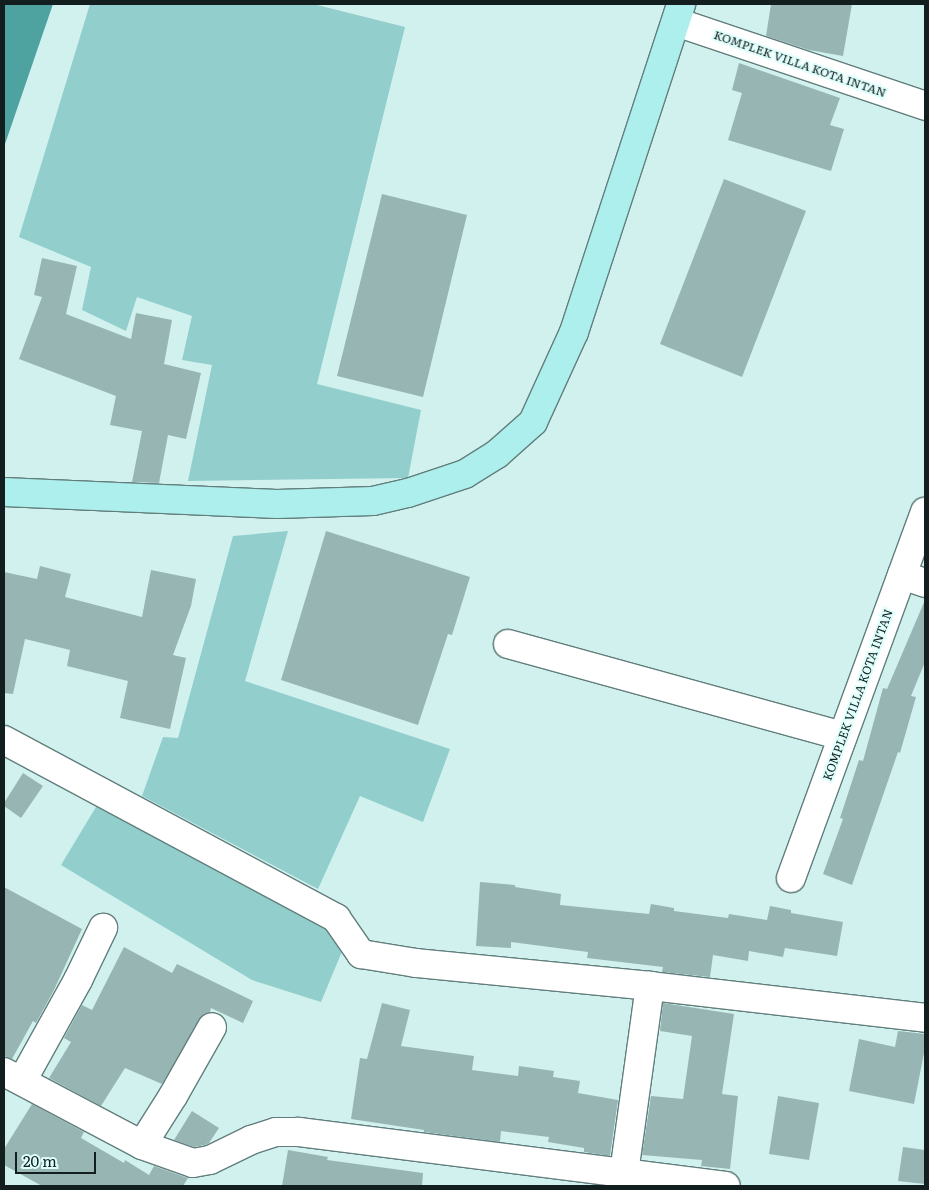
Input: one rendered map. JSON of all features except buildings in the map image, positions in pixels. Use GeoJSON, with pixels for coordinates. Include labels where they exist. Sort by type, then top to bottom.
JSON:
{"type":"FeatureCollection","features":[{"type":"Feature","properties":{"kind":"main road"},"geometry":{"type":"LineString","coordinates":[[4,492],[277,504],[373,501],[408,493],[465,474],[497,454],[533,422],[574,332],[678,13]]}},
{"type":"Feature","properties":{"kind":"street","name":"KOMPLEK VILLA KOTA INTAN"},"geometry":{"type":"LineString","coordinates":[[678,13],[925,106]]}},
{"type":"Feature","properties":{"kind":"street","name":"KOMPLEK VILLA KOTA INTAN"},"geometry":{"type":"LineString","coordinates":[[791,878],[843,736],[914,579],[925,512]]}},
{"type":"Feature","properties":{"kind":"street"},"geometry":{"type":"LineString","coordinates":[[508,644],[843,736]]}},
{"type":"Feature","properties":{"kind":"street"},"geometry":{"type":"LineString","coordinates":[[4,740],[336,918],[361,954],[416,963],[650,986],[925,1018]]}},
{"type":"Feature","properties":{"kind":"street"},"geometry":{"type":"LineString","coordinates":[[103,928],[78,980],[13,1076],[142,1145],[193,1163],[210,1160],[251,1140],[276,1132],[299,1132],[726,1186]]}},
{"type":"Feature","properties":{"kind":"street"},"geometry":{"type":"LineString","coordinates":[[624,1173],[650,986]]}},
{"type":"Feature","properties":{"kind":"street"},"geometry":{"type":"LineString","coordinates":[[142,1145],[173,1096],[212,1027]]}},
{"type":"Feature","properties":{"kind":"shaded area"},"geometry":{"type":"Polygon","coordinates":[[[4,4],[53,4],[4,147],[4,4]]]}},
{"type":"Feature","properties":{"kind":"shaded area"},"geometry":{"type":"Polygon","coordinates":[[[90,4],[313,4],[405,27],[317,384],[421,410],[408,478],[188,481],[212,365],[182,360],[192,316],[137,297],[126,331],[82,310],[91,267],[19,237],[90,4]]]}},
{"type":"Feature","properties":{"kind":"shaded area"},"geometry":{"type":"Polygon","coordinates":[[[288,531],[245,681],[450,749],[423,822],[360,796],[318,889],[142,796],[163,737],[178,738],[233,536],[288,531]]]}},
{"type":"Feature","properties":{"kind":"shaded area"},"geometry":{"type":"Polygon","coordinates":[[[102,797],[325,914],[343,949],[321,1002],[252,980],[61,865],[102,797]]]}}]}
